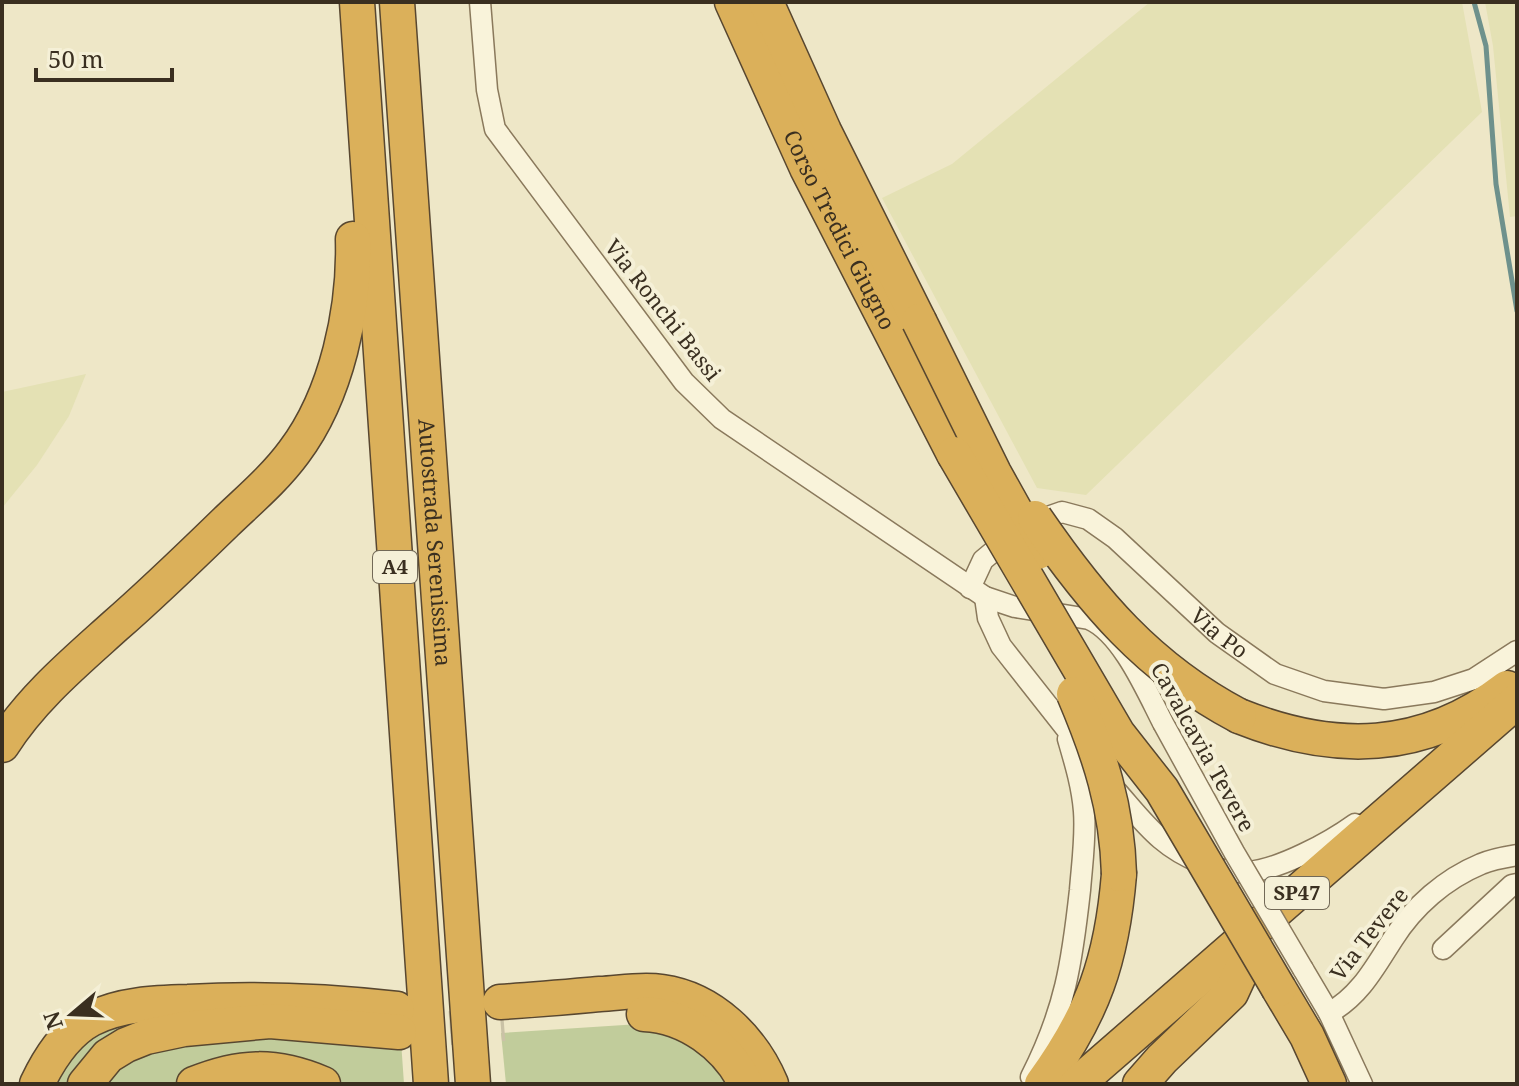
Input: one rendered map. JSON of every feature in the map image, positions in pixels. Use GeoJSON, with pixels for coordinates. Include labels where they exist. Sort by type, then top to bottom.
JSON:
{"type":"FeatureCollection","features":[{"type":"Feature","properties":{"kind":"highway","name":"Autostrada Serenissima"},"geometry":{"type":"LineString","coordinates":[[357,2],[431,1084]]}},
{"type":"Feature","properties":{"kind":"highway","name":"Autostrada Serenissima"},"geometry":{"type":"LineString","coordinates":[[397,2],[473,1084]]}},
{"type":"Feature","properties":{"kind":"highway","name":"Corso Tredici Giugno"},"geometry":{"type":"LineString","coordinates":[[732,2],[807,168],[954,454]]}},
{"type":"Feature","properties":{"kind":"highway","name":"Corso Tredici Giugno"},"geometry":{"type":"LineString","coordinates":[[766,2],[830,144],[919,321]]}},
{"type":"Feature","properties":{"kind":"highway"},"geometry":{"type":"LineString","coordinates":[[2,745],[19,718],[61,675],[146,600],[265,485],[294,452],[314,420],[332,375],[352,282],[350,141],[361,51]]}},
{"type":"Feature","properties":{"kind":"highway"},"geometry":{"type":"LineString","coordinates":[[919,321],[994,473],[1134,725],[1160,788]]}},
{"type":"Feature","properties":{"kind":"highway"},"geometry":{"type":"LineString","coordinates":[[919,321],[1023,502],[1084,585],[1128,636],[1172,675],[1239,716],[1307,738],[1343,743],[1370,742],[1402,737],[1449,722],[1492,699],[1517,680]]}},
{"type":"Feature","properties":{"kind":"highway"},"geometry":{"type":"LineString","coordinates":[[954,454],[1118,734],[1160,788],[1291,979],[1307,1036],[1329,1084]]}},
{"type":"Feature","properties":{"kind":"highway"},"geometry":{"type":"LineString","coordinates":[[954,454],[1066,675],[1091,734],[1113,805],[1119,874],[1104,970],[1073,1040],[1042,1084]]}},
{"type":"Feature","properties":{"kind":"highway","name":"SP47"},"geometry":{"type":"LineString","coordinates":[[1077,1084],[1517,701]]}},
{"type":"Feature","properties":{"kind":"highway"},"geometry":{"type":"LineString","coordinates":[[448,726],[481,887],[495,1084]]}},
{"type":"Feature","properties":{"kind":"highway","name":"SP47"},"geometry":{"type":"LineString","coordinates":[[1291,925],[1517,727]]}},
{"type":"Feature","properties":{"kind":"highway"},"geometry":{"type":"LineString","coordinates":[[1109,1084],[1243,967],[1231,993],[1140,1084]]}},
{"type":"Feature","properties":{"kind":"highway"},"geometry":{"type":"LineString","coordinates":[[746,1084],[723,1051],[701,1032],[660,1015],[502,1013],[643,991],[679,996],[711,1011],[741,1036],[771,1084]]}},
{"type":"Feature","properties":{"kind":"highway"},"geometry":{"type":"LineString","coordinates":[[37,1084],[57,1049],[73,1032],[89,1020],[122,1008],[230,999],[284,999],[398,1020],[270,1021],[184,1029],[126,1045],[108,1056],[85,1084]]}},
{"type":"Feature","properties":{"kind":"highway"},"geometry":{"type":"LineString","coordinates":[[194,1084],[235,1071],[265,1068],[296,1072],[323,1084]]}},
{"type":"Feature","properties":{"kind":"street","name":"Via Ronchi Bassi"},"geometry":{"type":"LineString","coordinates":[[480,2],[487,90],[495,129],[684,382],[722,419],[978,593]]}},
{"type":"Feature","properties":{"kind":"street","name":"Via Po"},"geometry":{"type":"LineString","coordinates":[[978,593],[983,560],[1025,525],[1062,512],[1088,519],[1115,538],[1217,633],[1275,674],[1324,691],[1384,699],[1434,692],[1474,679],[1517,651]]}},
{"type":"Feature","properties":{"kind":"street","name":"Cavalcavia Tevere"},"geometry":{"type":"LineString","coordinates":[[978,593],[1015,607],[1100,623],[1120,647],[1234,852],[1291,979],[1329,1013]]}},
{"type":"Feature","properties":{"kind":"street"},"geometry":{"type":"LineString","coordinates":[[978,593],[1001,646],[1101,774],[1161,840],[1188,856],[1220,869],[1248,872],[1291,859],[1338,837],[1375,810],[1423,784]]}},
{"type":"Feature","properties":{"kind":"street"},"geometry":{"type":"LineString","coordinates":[[1027,1084],[1050,1034],[1069,978],[1080,888],[1084,810],[1077,769],[1063,724]]}},
{"type":"Feature","properties":{"kind":"street","name":"Via Tevere"},"geometry":{"type":"LineString","coordinates":[[1362,1084],[1329,1013],[1353,997],[1374,971],[1412,912],[1445,884],[1483,863],[1517,855]]}},
{"type":"Feature","properties":{"kind":"street"},"geometry":{"type":"LineString","coordinates":[[1443,949],[1512,885],[1517,884]]}},
{"type":"Feature","properties":{"kind":"shaded area"},"geometry":{"type":"Polygon","coordinates":[[[1150,2],[1462,2],[1482,112],[1086,495],[1037,488],[882,198],[952,164],[1150,2]]]}},
{"type":"Feature","properties":{"kind":"shaded area"},"geometry":{"type":"Polygon","coordinates":[[[1485,2],[1517,2],[1517,216],[1510,217],[1493,46],[1485,2]]]}},
{"type":"Feature","properties":{"kind":"shaded area"},"geometry":{"type":"Polygon","coordinates":[[[86,374],[69,416],[37,465],[2,508],[2,392],[86,374]]]}},
{"type":"Feature","properties":{"kind":"green space"},"geometry":{"type":"Polygon","coordinates":[[[152,1014],[70,1084],[47,1084],[88,1031],[152,1014]]]}},
{"type":"Feature","properties":{"kind":"green space"},"geometry":{"type":"Polygon","coordinates":[[[655,1023],[676,1031],[734,1084],[506,1084],[501,1033],[655,1023]]]}},
{"type":"Feature","properties":{"kind":"green space"},"geometry":{"type":"Polygon","coordinates":[[[260,1032],[401,1041],[404,1084],[346,1084],[314,1069],[200,1070],[174,1084],[94,1084],[120,1058],[260,1032]]]}},
{"type":"Feature","properties":{"kind":"waterway"},"geometry":{"type":"LineString","coordinates":[[1474,2],[1486,46],[1496,184],[1517,311]]}},
{"type":"Feature","properties":{"kind":"tunnel"},"geometry":{"type":"LineString","coordinates":[[399,1032],[504,1024]]}}]}
